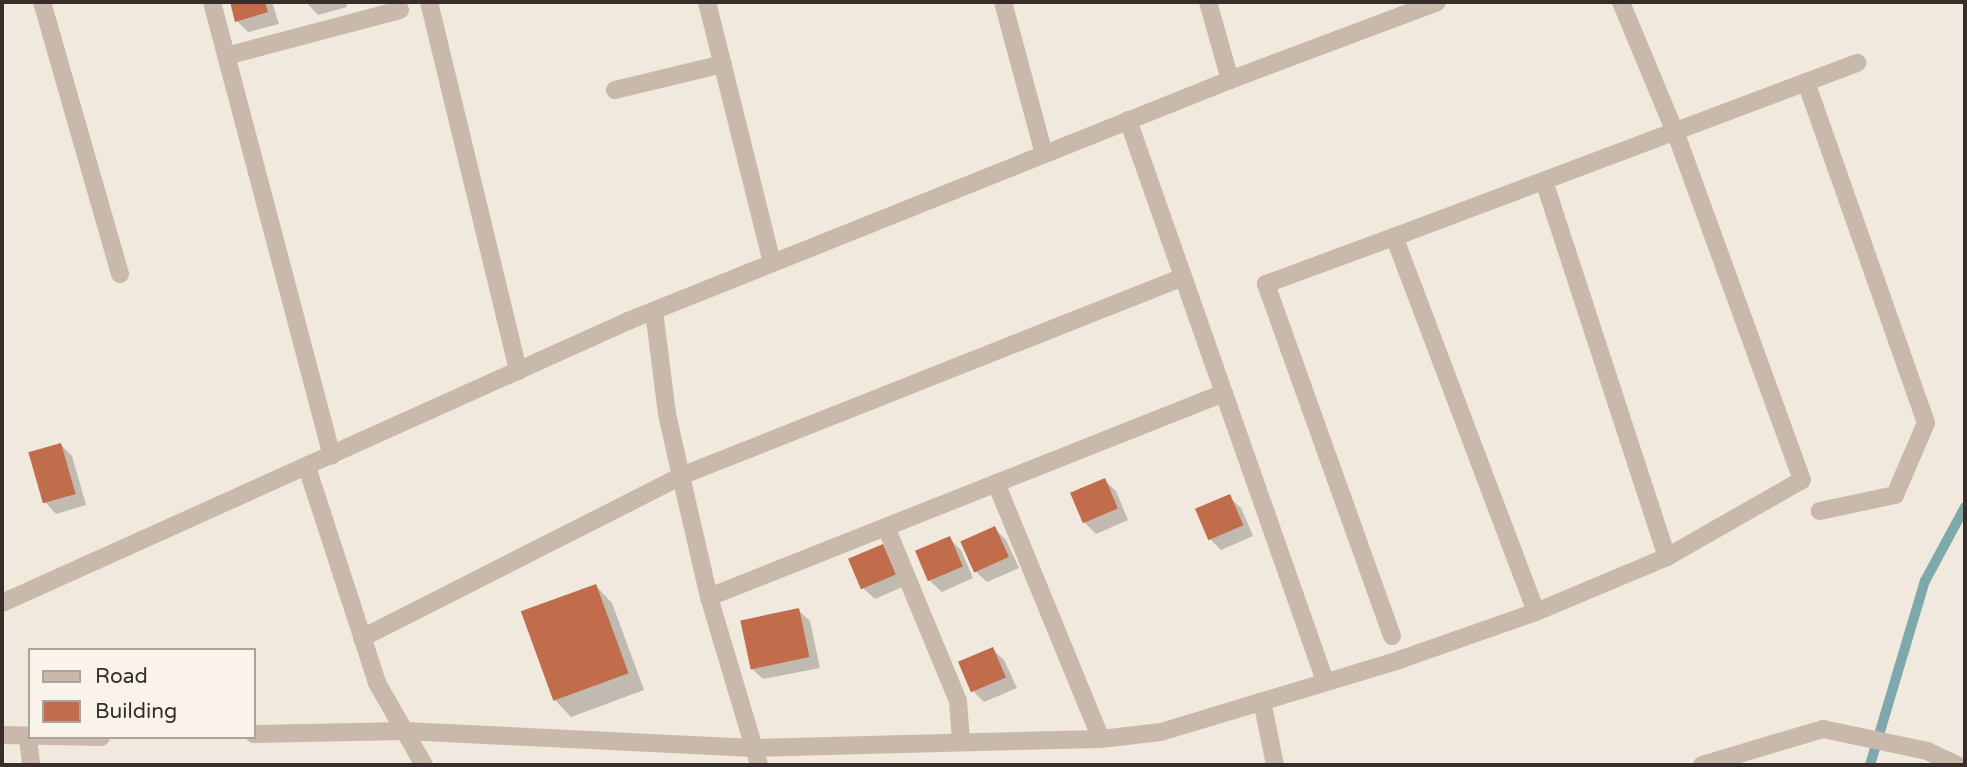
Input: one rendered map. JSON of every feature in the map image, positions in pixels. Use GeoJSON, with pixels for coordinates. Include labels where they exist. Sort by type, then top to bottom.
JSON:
{"type":"FeatureCollection","features":[{"type":"Feature","properties":{"kind":"street"},"geometry":{"type":"LineString","coordinates":[[42,2],[120,274]]}},
{"type":"Feature","properties":{"kind":"street"},"geometry":{"type":"LineString","coordinates":[[212,2],[332,456]]}},
{"type":"Feature","properties":{"kind":"street"},"geometry":{"type":"LineString","coordinates":[[429,2],[517,372]]}},
{"type":"Feature","properties":{"kind":"street"},"geometry":{"type":"LineString","coordinates":[[707,2],[772,263]]}},
{"type":"Feature","properties":{"kind":"street"},"geometry":{"type":"LineString","coordinates":[[1003,2],[1044,154]]}},
{"type":"Feature","properties":{"kind":"street"},"geometry":{"type":"LineString","coordinates":[[1208,2],[1230,80]]}},
{"type":"Feature","properties":{"kind":"street"},"geometry":{"type":"LineString","coordinates":[[2,603],[654,311],[1128,120],[1437,2]]}},
{"type":"Feature","properties":{"kind":"street"},"geometry":{"type":"LineString","coordinates":[[256,734],[405,731],[756,757],[961,741],[1101,739],[1161,732],[1536,612],[1667,557],[1802,480],[1674,132],[1621,2]]}},
{"type":"Feature","properties":{"kind":"street"},"geometry":{"type":"LineString","coordinates":[[226,56],[400,10]]}},
{"type":"Feature","properties":{"kind":"street"},"geometry":{"type":"LineString","coordinates":[[1392,636],[1266,284],[1857,63]]}},
{"type":"Feature","properties":{"kind":"street"},"geometry":{"type":"LineString","coordinates":[[615,90],[723,64]]}},
{"type":"Feature","properties":{"kind":"street"},"geometry":{"type":"LineString","coordinates":[[1806,82],[1926,423],[1895,495],[1821,511]]}},
{"type":"Feature","properties":{"kind":"street"},"geometry":{"type":"LineString","coordinates":[[1128,120],[1325,681]]}},
{"type":"Feature","properties":{"kind":"street"},"geometry":{"type":"LineString","coordinates":[[1544,181],[1667,557]]}},
{"type":"Feature","properties":{"kind":"street"},"geometry":{"type":"LineString","coordinates":[[1394,237],[1536,612]]}},
{"type":"Feature","properties":{"kind":"street"},"geometry":{"type":"LineString","coordinates":[[362,638],[681,476],[1183,277]]}},
{"type":"Feature","properties":{"kind":"street"},"geometry":{"type":"LineString","coordinates":[[654,311],[667,414],[681,476],[709,597],[756,757]]}},
{"type":"Feature","properties":{"kind":"street"},"geometry":{"type":"LineString","coordinates":[[709,597],[1224,393]]}},
{"type":"Feature","properties":{"kind":"street"},"geometry":{"type":"LineString","coordinates":[[307,467],[377,683],[424,765]]}},
{"type":"Feature","properties":{"kind":"street"},"geometry":{"type":"LineString","coordinates":[[996,483],[1101,739]]}},
{"type":"Feature","properties":{"kind":"street"},"geometry":{"type":"LineString","coordinates":[[886,527],[958,701],[961,741]]}},
{"type":"Feature","properties":{"kind":"street"},"geometry":{"type":"LineString","coordinates":[[1262,701],[1275,765]]}},
{"type":"Feature","properties":{"kind":"street"},"geometry":{"type":"LineString","coordinates":[[1702,765],[1823,729],[1927,751],[1957,765]]}},
{"type":"Feature","properties":{"kind":"street"},"geometry":{"type":"LineString","coordinates":[[2,735],[28,739],[31,765]]}},
{"type":"Feature","properties":{"kind":"building"},"geometry":{"type":"Polygon","coordinates":[[[230,2],[265,2],[268,12],[235,22],[230,2]]]}},
{"type":"Feature","properties":{"kind":"building"},"geometry":{"type":"Polygon","coordinates":[[[61,443],[76,494],[43,503],[28,452],[61,443]]]}},
{"type":"Feature","properties":{"kind":"building"},"geometry":{"type":"Polygon","coordinates":[[[1105,478],[1118,508],[1083,523],[1070,493],[1105,478]]]}},
{"type":"Feature","properties":{"kind":"building"},"geometry":{"type":"Polygon","coordinates":[[[1230,494],[1243,525],[1208,540],[1195,509],[1230,494]]]}},
{"type":"Feature","properties":{"kind":"building"},"geometry":{"type":"Polygon","coordinates":[[[995,526],[1009,557],[974,573],[960,541],[995,526]]]}},
{"type":"Feature","properties":{"kind":"building"},"geometry":{"type":"Polygon","coordinates":[[[950,536],[963,566],[928,581],[915,551],[950,536]]]}},
{"type":"Feature","properties":{"kind":"building"},"geometry":{"type":"Polygon","coordinates":[[[883,544],[896,574],[861,589],[848,559],[883,544]]]}},
{"type":"Feature","properties":{"kind":"building"},"geometry":{"type":"Polygon","coordinates":[[[596,584],[628,673],[553,701],[521,611],[596,584]]]}},
{"type":"Feature","properties":{"kind":"building"},"geometry":{"type":"Polygon","coordinates":[[[799,608],[809,657],[751,669],[740,620],[799,608]]]}},
{"type":"Feature","properties":{"kind":"building"},"geometry":{"type":"Polygon","coordinates":[[[993,647],[1006,677],[971,692],[958,662],[993,647]]]}},
{"type":"Feature","properties":{"kind":"waterway"},"geometry":{"type":"LineString","coordinates":[[1870,765],[1925,581],[1965,507]]}}]}
